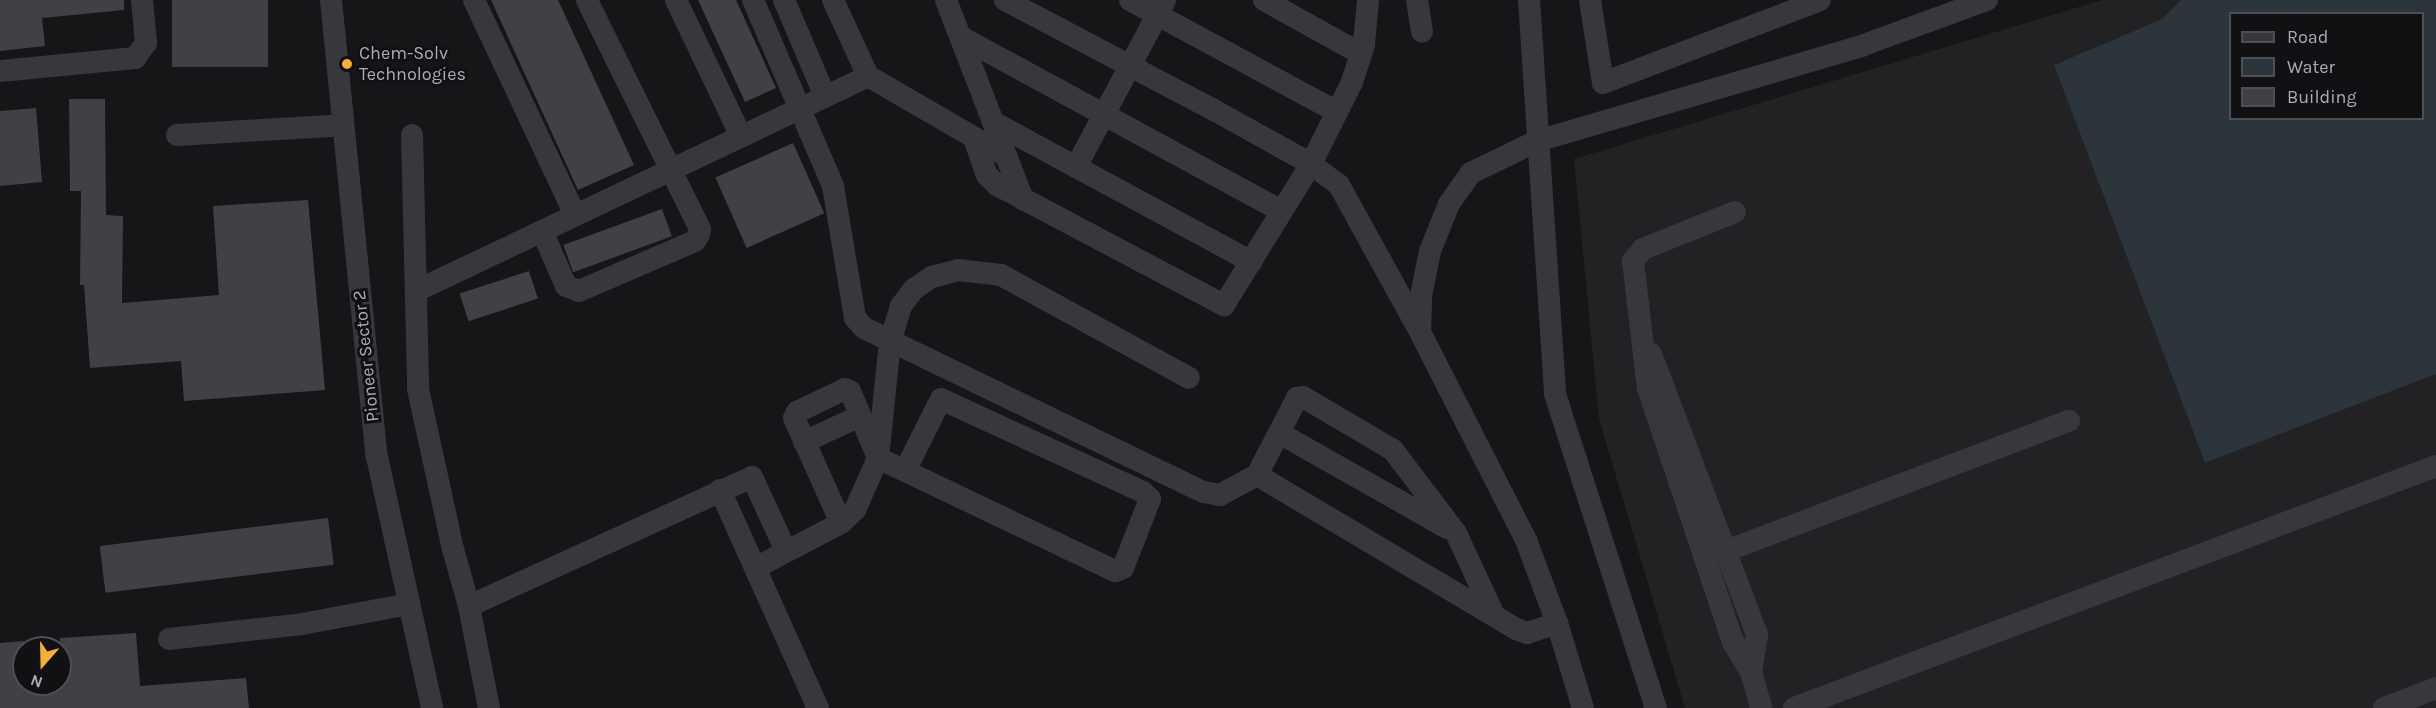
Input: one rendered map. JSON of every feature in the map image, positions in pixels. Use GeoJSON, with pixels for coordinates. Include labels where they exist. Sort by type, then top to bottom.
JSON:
{"type":"FeatureCollection","features":[{"type":"Feature","properties":{"kind":"street"},"geometry":{"type":"LineString","coordinates":[[0,71],[135,58],[146,43],[142,0]]}},
{"type":"Feature","properties":{"kind":"street","name":"Pioneer Sector 2"},"geometry":{"type":"LineString","coordinates":[[331,0],[377,457],[432,708]]}},
{"type":"Feature","properties":{"kind":"street"},"geometry":{"type":"LineString","coordinates":[[474,0],[575,215]]}},
{"type":"Feature","properties":{"kind":"street"},"geometry":{"type":"LineString","coordinates":[[542,231],[566,286],[579,291],[694,241],[700,229],[587,0]]}},
{"type":"Feature","properties":{"kind":"street"},"geometry":{"type":"LineString","coordinates":[[676,0],[741,136]]}},
{"type":"Feature","properties":{"kind":"street"},"geometry":{"type":"LineString","coordinates":[[753,0],[833,186],[855,318],[864,328],[1204,492],[1228,493],[1257,475],[1281,435],[1298,398],[1303,397],[1393,450],[1456,533],[1492,611]]}},
{"type":"Feature","properties":{"kind":"street"},"geometry":{"type":"LineString","coordinates":[[784,0],[825,96]]}},
{"type":"Feature","properties":{"kind":"street"},"geometry":{"type":"LineString","coordinates":[[833,0],[868,76],[1006,156]]}},
{"type":"Feature","properties":{"kind":"street"},"geometry":{"type":"LineString","coordinates":[[946,0],[1023,200]]}},
{"type":"Feature","properties":{"kind":"street"},"geometry":{"type":"LineString","coordinates":[[1005,0],[1311,164],[1339,185],[1420,332],[1526,540],[1557,623],[1583,708]]}},
{"type":"Feature","properties":{"kind":"street"},"geometry":{"type":"LineString","coordinates":[[1130,0],[1161,7],[1337,112]]}},
{"type":"Feature","properties":{"kind":"street"},"geometry":{"type":"LineString","coordinates":[[1264,0],[1361,54]]}},
{"type":"Feature","properties":{"kind":"street"},"geometry":{"type":"LineString","coordinates":[[974,138],[991,181],[1220,305],[1230,299],[1311,164],[1337,112],[1361,54],[1368,0]]}},
{"type":"Feature","properties":{"kind":"street"},"geometry":{"type":"LineString","coordinates":[[1417,0],[1422,32]]}},
{"type":"Feature","properties":{"kind":"street"},"geometry":{"type":"LineString","coordinates":[[1529,0],[1555,394],[1656,708]]}},
{"type":"Feature","properties":{"kind":"street"},"geometry":{"type":"LineString","coordinates":[[1590,0],[1603,83],[1820,0]]}},
{"type":"Feature","properties":{"kind":"street"},"geometry":{"type":"LineString","coordinates":[[1420,332],[1421,296],[1430,251],[1457,189],[1471,172],[1537,141],[1862,46],[1945,7],[1987,0]]}},
{"type":"Feature","properties":{"kind":"street"},"geometry":{"type":"LineString","coordinates":[[1076,167],[1161,7]]}},
{"type":"Feature","properties":{"kind":"street"},"geometry":{"type":"LineString","coordinates":[[961,38],[1281,211]]}},
{"type":"Feature","properties":{"kind":"street"},"geometry":{"type":"LineString","coordinates":[[418,290],[868,76]]}},
{"type":"Feature","properties":{"kind":"street"},"geometry":{"type":"LineString","coordinates":[[993,122],[1252,262]]}},
{"type":"Feature","properties":{"kind":"street"},"geometry":{"type":"LineString","coordinates":[[177,135],[343,125]]}},
{"type":"Feature","properties":{"kind":"street"},"geometry":{"type":"LineString","coordinates":[[412,135],[418,290],[415,339],[418,389],[453,549],[470,606],[489,708]]}},
{"type":"Feature","properties":{"kind":"street"},"geometry":{"type":"LineString","coordinates":[[1735,212],[1637,254],[1634,261],[1648,388],[1733,642],[1751,672],[1761,708]]}},
{"type":"Feature","properties":{"kind":"street"},"geometry":{"type":"LineString","coordinates":[[756,568],[841,523],[864,495],[878,459],[890,342],[901,306],[915,289],[932,277],[958,270],[988,271],[1190,378]]}},
{"type":"Feature","properties":{"kind":"street"},"geometry":{"type":"LineString","coordinates":[[1642,337],[1665,383],[1757,635],[1751,672]]}},
{"type":"Feature","properties":{"kind":"street"},"geometry":{"type":"LineString","coordinates":[[841,523],[794,421],[797,412],[845,389],[850,391],[878,459],[1114,571],[1123,568],[1150,499],[1143,492],[941,399],[905,471]]}},
{"type":"Feature","properties":{"kind":"street"},"geometry":{"type":"LineString","coordinates":[[804,442],[860,416]]}},
{"type":"Feature","properties":{"kind":"street"},"geometry":{"type":"LineString","coordinates":[[1726,551],[2069,421]]}},
{"type":"Feature","properties":{"kind":"street"},"geometry":{"type":"LineString","coordinates":[[1281,435],[1456,533]]}},
{"type":"Feature","properties":{"kind":"street"},"geometry":{"type":"LineString","coordinates":[[1794,708],[2436,466]]}},
{"type":"Feature","properties":{"kind":"street"},"geometry":{"type":"LineString","coordinates":[[1257,475],[1527,633],[1557,623]]}},
{"type":"Feature","properties":{"kind":"street"},"geometry":{"type":"LineString","coordinates":[[470,606],[752,477],[786,551]]}},
{"type":"Feature","properties":{"kind":"street"},"geometry":{"type":"LineString","coordinates":[[720,490],[818,708]]}},
{"type":"Feature","properties":{"kind":"street"},"geometry":{"type":"LineString","coordinates":[[169,639],[302,624],[409,604]]}},
{"type":"Feature","properties":{"kind":"street"},"geometry":{"type":"LineString","coordinates":[[2384,708],[2436,688]]}},
{"type":"Feature","properties":{"kind":"shaded area"},"geometry":{"type":"Polygon","coordinates":[[[2102,0],[2181,0],[2162,19],[2054,65],[2205,463],[2436,374],[2436,708],[1685,708],[1599,419],[1574,159],[2102,0]]]}},
{"type":"Feature","properties":{"kind":"water"},"geometry":{"type":"Polygon","coordinates":[[[2181,0],[2436,0],[2436,374],[2205,463],[2054,65],[2162,19],[2181,0]]]}},
{"type":"Feature","properties":{"kind":"building"},"geometry":{"type":"Polygon","coordinates":[[[0,0],[124,0],[124,10],[42,18],[45,46],[0,51],[0,0]]]}},
{"type":"Feature","properties":{"kind":"building"},"geometry":{"type":"Polygon","coordinates":[[[172,0],[268,0],[268,67],[172,67],[172,0]]]}},
{"type":"Feature","properties":{"kind":"building"},"geometry":{"type":"Polygon","coordinates":[[[491,0],[558,0],[634,165],[578,190],[491,0]]]}},
{"type":"Feature","properties":{"kind":"building"},"geometry":{"type":"Polygon","coordinates":[[[698,0],[736,0],[776,88],[745,102],[698,0]]]}},
{"type":"Feature","properties":{"kind":"building"},"geometry":{"type":"Polygon","coordinates":[[[69,99],[105,99],[106,215],[123,216],[122,303],[219,295],[213,206],[308,200],[325,390],[184,401],[181,361],[90,368],[84,285],[80,285],[81,191],[70,191],[69,99]]]}},
{"type":"Feature","properties":{"kind":"building"},"geometry":{"type":"Polygon","coordinates":[[[36,108],[42,182],[0,186],[0,111],[36,108]]]}},
{"type":"Feature","properties":{"kind":"building"},"geometry":{"type":"Polygon","coordinates":[[[793,143],[824,213],[747,248],[715,178],[793,143]]]}},
{"type":"Feature","properties":{"kind":"building"},"geometry":{"type":"Polygon","coordinates":[[[662,209],[672,236],[573,272],[563,245],[662,209]]]}},
{"type":"Feature","properties":{"kind":"building"},"geometry":{"type":"Polygon","coordinates":[[[529,271],[538,299],[469,321],[460,294],[529,271]]]}},
{"type":"Feature","properties":{"kind":"building"},"geometry":{"type":"Polygon","coordinates":[[[328,518],[334,565],[105,593],[100,546],[328,518]]]}},
{"type":"Feature","properties":{"kind":"building"},"geometry":{"type":"Polygon","coordinates":[[[136,633],[140,686],[246,678],[249,708],[0,708],[0,643],[12,642],[12,696],[72,696],[72,637],[136,633]]]}},
{"type":"Feature","properties":{"kind":"place","name":"Chem-Solv Technologies"},"geometry":{"type":"Point","coordinates":[347,64]}}]}
